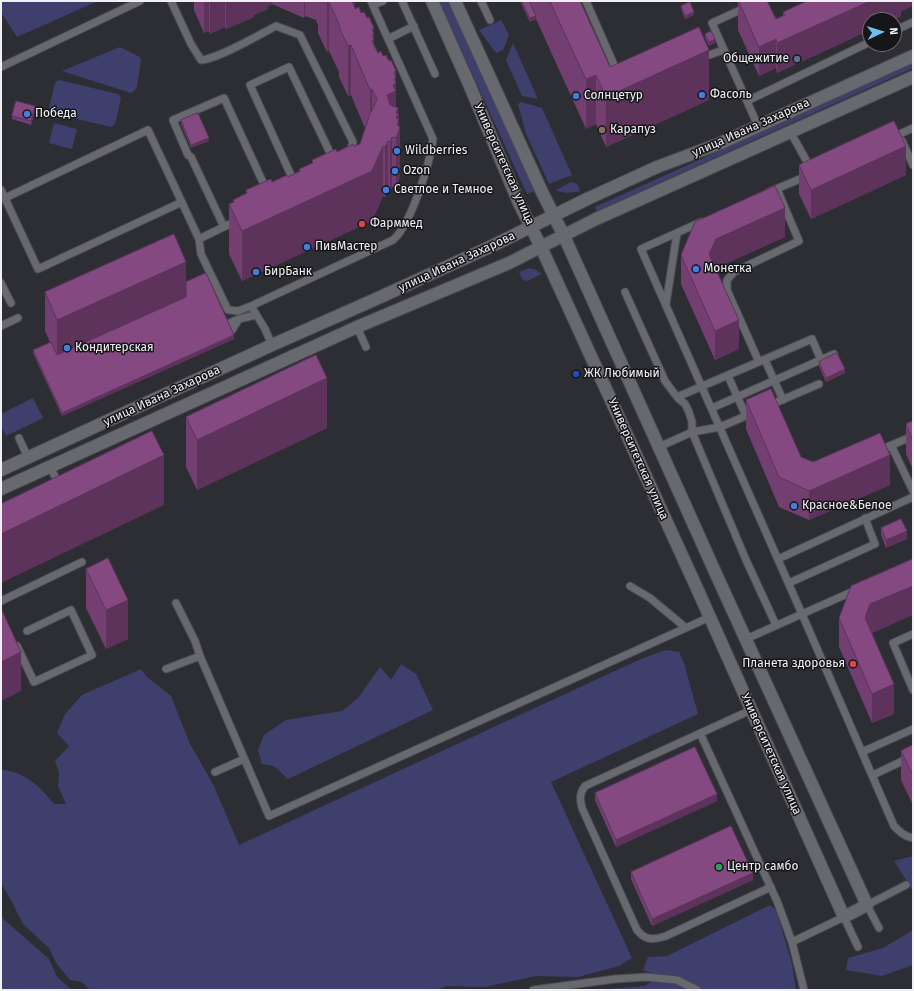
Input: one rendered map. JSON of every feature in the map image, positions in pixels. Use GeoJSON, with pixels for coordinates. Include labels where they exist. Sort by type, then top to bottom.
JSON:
{"type":"FeatureCollection","features":[{"type":"Feature","properties":{"kind":"main road","name":"Университетская улица"},"geometry":{"type":"LineString","coordinates":[[432,1],[519,203],[541,247],[710,617],[844,917]]}},
{"type":"Feature","properties":{"kind":"main road","name":"Университетская улица"},"geometry":{"type":"LineString","coordinates":[[455,1],[539,185],[564,236],[867,905]]}},
{"type":"Feature","properties":{"kind":"main road","name":"улица Ивана Захарова"},"geometry":{"type":"LineString","coordinates":[[1,470],[272,345],[376,299],[657,167],[721,143],[913,56]]}},
{"type":"Feature","properties":{"kind":"main road","name":"улица Ивана Захарова"},"geometry":{"type":"LineString","coordinates":[[1,489],[357,327],[508,262],[564,236],[596,219],[913,77]]}},
{"type":"Feature","properties":{"kind":"main road"},"geometry":{"type":"LineString","coordinates":[[844,917],[867,905]]}},
{"type":"Feature","properties":{"kind":"lane"},"geometry":{"type":"LineString","coordinates":[[1,66],[127,4],[140,1]]}},
{"type":"Feature","properties":{"kind":"lane"},"geometry":{"type":"LineString","coordinates":[[171,1],[191,44],[201,60],[207,60],[224,53],[276,26],[300,35],[353,142],[346,162]]}},
{"type":"Feature","properties":{"kind":"lane"},"geometry":{"type":"LineString","coordinates":[[5,198],[148,130],[199,239],[201,254],[228,310],[238,311],[251,306],[393,240],[399,235],[408,219],[421,185],[431,153],[433,140],[372,3],[383,1]]}},
{"type":"Feature","properties":{"kind":"lane"},"geometry":{"type":"LineString","coordinates":[[402,1],[435,74]]}},
{"type":"Feature","properties":{"kind":"lane"},"geometry":{"type":"LineString","coordinates":[[481,1],[490,20]]}},
{"type":"Feature","properties":{"kind":"lane"},"geometry":{"type":"LineString","coordinates":[[586,1],[622,83]]}},
{"type":"Feature","properties":{"kind":"lane"},"geometry":{"type":"LineString","coordinates":[[758,126],[712,23],[760,1]]}},
{"type":"Feature","properties":{"kind":"lane"},"geometry":{"type":"LineString","coordinates":[[902,27],[913,22]]}},
{"type":"Feature","properties":{"kind":"lane"},"geometry":{"type":"LineString","coordinates":[[388,39],[414,26]]}},
{"type":"Feature","properties":{"kind":"lane"},"geometry":{"type":"LineString","coordinates":[[747,101],[862,46]]}},
{"type":"Feature","properties":{"kind":"lane"},"geometry":{"type":"LineString","coordinates":[[695,60],[723,50]]}},
{"type":"Feature","properties":{"kind":"lane"},"geometry":{"type":"LineString","coordinates":[[298,192],[250,86],[289,67],[338,167]]}},
{"type":"Feature","properties":{"kind":"lane"},"geometry":{"type":"LineString","coordinates":[[224,227],[191,157],[188,155],[173,120],[224,98],[270,198]]}},
{"type":"Feature","properties":{"kind":"lane"},"geometry":{"type":"LineString","coordinates":[[885,141],[913,128]]}},
{"type":"Feature","properties":{"kind":"lane"},"geometry":{"type":"LineString","coordinates":[[791,132],[813,173]]}},
{"type":"Feature","properties":{"kind":"lane"},"geometry":{"type":"LineString","coordinates":[[899,135],[913,165]]}},
{"type":"Feature","properties":{"kind":"lane"},"geometry":{"type":"LineString","coordinates":[[763,195],[820,170]]}},
{"type":"Feature","properties":{"kind":"lane"},"geometry":{"type":"LineString","coordinates":[[777,189],[799,241],[734,272],[727,280],[727,290],[762,361],[774,380],[779,404]]}},
{"type":"Feature","properties":{"kind":"lane"},"geometry":{"type":"LineString","coordinates":[[1,190],[38,269],[182,202]]}},
{"type":"Feature","properties":{"kind":"lane"},"geometry":{"type":"LineString","coordinates":[[199,239],[245,217]]}},
{"type":"Feature","properties":{"kind":"lane"},"geometry":{"type":"LineString","coordinates":[[705,220],[641,249],[873,774],[894,826],[900,833],[909,838],[913,838]]}},
{"type":"Feature","properties":{"kind":"lane"},"geometry":{"type":"LineString","coordinates":[[666,304],[677,233]]}},
{"type":"Feature","properties":{"kind":"lane"},"geometry":{"type":"LineString","coordinates":[[1,283],[11,303]]}},
{"type":"Feature","properties":{"kind":"lane"},"geometry":{"type":"LineString","coordinates":[[625,292],[665,381],[677,397],[685,404],[689,412],[692,422],[692,432],[746,560],[776,625]]}},
{"type":"Feature","properties":{"kind":"lane"},"geometry":{"type":"LineString","coordinates":[[251,306],[272,345]]}},
{"type":"Feature","properties":{"kind":"lane"},"geometry":{"type":"LineString","coordinates":[[227,324],[239,319],[256,315]]}},
{"type":"Feature","properties":{"kind":"lane"},"geometry":{"type":"LineString","coordinates":[[1,326],[18,318]]}},
{"type":"Feature","properties":{"kind":"lane"},"geometry":{"type":"LineString","coordinates":[[218,336],[232,330],[239,319]]}},
{"type":"Feature","properties":{"kind":"lane"},"geometry":{"type":"LineString","coordinates":[[357,327],[366,347]]}},
{"type":"Feature","properties":{"kind":"lane"},"geometry":{"type":"LineString","coordinates":[[677,397],[812,339],[821,360]]}},
{"type":"Feature","properties":{"kind":"lane"},"geometry":{"type":"LineString","coordinates":[[712,408],[834,354]]}},
{"type":"Feature","properties":{"kind":"lane"},"geometry":{"type":"LineString","coordinates":[[728,376],[746,416]]}},
{"type":"Feature","properties":{"kind":"lane"},"geometry":{"type":"LineString","coordinates":[[659,447],[692,432],[720,427],[779,404],[819,384]]}},
{"type":"Feature","properties":{"kind":"lane"},"geometry":{"type":"LineString","coordinates":[[870,455],[913,436]]}},
{"type":"Feature","properties":{"kind":"lane"},"geometry":{"type":"LineString","coordinates":[[19,438],[28,458]]}},
{"type":"Feature","properties":{"kind":"lane"},"geometry":{"type":"LineString","coordinates":[[892,445],[913,491]]}},
{"type":"Feature","properties":{"kind":"lane"},"geometry":{"type":"LineString","coordinates":[[50,467],[62,491]]}},
{"type":"Feature","properties":{"kind":"lane"},"geometry":{"type":"LineString","coordinates":[[778,559],[913,496]]}},
{"type":"Feature","properties":{"kind":"lane"},"geometry":{"type":"LineString","coordinates":[[789,583],[875,544],[865,518]]}},
{"type":"Feature","properties":{"kind":"lane"},"geometry":{"type":"LineString","coordinates":[[1,601],[82,562]]}},
{"type":"Feature","properties":{"kind":"lane"},"geometry":{"type":"LineString","coordinates":[[630,586],[650,598],[686,628]]}},
{"type":"Feature","properties":{"kind":"lane"},"geometry":{"type":"LineString","coordinates":[[746,639],[865,586]]}},
{"type":"Feature","properties":{"kind":"lane"},"geometry":{"type":"LineString","coordinates":[[176,603],[194,641],[269,816],[710,617]]}},
{"type":"Feature","properties":{"kind":"lane"},"geometry":{"type":"LineString","coordinates":[[14,640],[34,682],[92,655],[71,610],[27,631]]}},
{"type":"Feature","properties":{"kind":"lane"},"geometry":{"type":"LineString","coordinates":[[913,634],[893,643],[913,690]]}},
{"type":"Feature","properties":{"kind":"lane"},"geometry":{"type":"LineString","coordinates":[[166,669],[200,656]]}},
{"type":"Feature","properties":{"kind":"lane"},"geometry":{"type":"LineString","coordinates":[[751,710],[585,786],[580,793],[580,800],[582,808],[634,923],[642,936],[649,939],[657,939],[666,936],[771,888]]}},
{"type":"Feature","properties":{"kind":"lane"},"geometry":{"type":"LineString","coordinates":[[862,752],[913,729]]}},
{"type":"Feature","properties":{"kind":"lane"},"geometry":{"type":"LineString","coordinates":[[700,733],[788,927],[804,990]]}},
{"type":"Feature","properties":{"kind":"lane"},"geometry":{"type":"LineString","coordinates":[[873,774],[913,756]]}},
{"type":"Feature","properties":{"kind":"lane"},"geometry":{"type":"LineString","coordinates":[[214,772],[244,758]]}},
{"type":"Feature","properties":{"kind":"lane"},"geometry":{"type":"LineString","coordinates":[[879,928],[867,905],[906,885]]}},
{"type":"Feature","properties":{"kind":"lane"},"geometry":{"type":"LineString","coordinates":[[792,942],[844,917],[858,947]]}},
{"type":"Feature","properties":{"kind":"lane"},"geometry":{"type":"LineString","coordinates":[[533,990],[646,977],[677,980],[697,990]]}},
{"type":"Feature","properties":{"kind":"shaded area"},"geometry":{"type":"Polygon","coordinates":[[[1,1],[98,1],[17,37],[1,12],[1,1]]]}},
{"type":"Feature","properties":{"kind":"shaded area"},"geometry":{"type":"Polygon","coordinates":[[[439,1],[448,1],[535,191],[527,194],[439,1]]]}},
{"type":"Feature","properties":{"kind":"shaded area"},"geometry":{"type":"Polygon","coordinates":[[[501,20],[509,35],[503,50],[496,53],[479,30],[501,20]]]}},
{"type":"Feature","properties":{"kind":"shaded area"},"geometry":{"type":"Polygon","coordinates":[[[513,43],[538,99],[522,96],[506,60],[513,43]]]}},
{"type":"Feature","properties":{"kind":"shaded area"},"geometry":{"type":"Polygon","coordinates":[[[120,47],[140,57],[141,59],[137,86],[131,93],[62,71],[120,47]]]}},
{"type":"Feature","properties":{"kind":"shaded area"},"geometry":{"type":"Polygon","coordinates":[[[913,63],[913,68],[597,211],[595,207],[913,63]]]}},
{"type":"Feature","properties":{"kind":"shaded area"},"geometry":{"type":"Polygon","coordinates":[[[59,80],[118,94],[121,98],[115,124],[111,127],[52,113],[49,108],[55,83],[59,80]]]}},
{"type":"Feature","properties":{"kind":"shaded area"},"geometry":{"type":"Polygon","coordinates":[[[521,102],[542,108],[572,175],[549,184],[526,134],[518,104],[521,102]]]}},
{"type":"Feature","properties":{"kind":"shaded area"},"geometry":{"type":"Polygon","coordinates":[[[54,123],[77,129],[72,149],[49,143],[54,123]]]}},
{"type":"Feature","properties":{"kind":"shaded area"},"geometry":{"type":"Polygon","coordinates":[[[571,182],[577,184],[580,191],[568,193],[556,190],[571,182]]]}},
{"type":"Feature","properties":{"kind":"shaded area"},"geometry":{"type":"Polygon","coordinates":[[[529,268],[542,274],[527,281],[522,279],[519,272],[529,268]]]}},
{"type":"Feature","properties":{"kind":"shaded area"},"geometry":{"type":"Polygon","coordinates":[[[33,398],[43,418],[6,436],[1,426],[1,414],[33,398]]]}},
{"type":"Feature","properties":{"kind":"shaded area"},"geometry":{"type":"Polygon","coordinates":[[[666,650],[679,652],[684,663],[698,714],[551,782],[632,958],[619,966],[578,977],[536,976],[485,987],[447,986],[436,990],[90,990],[82,982],[70,980],[56,963],[49,948],[23,924],[1,883],[1,770],[17,773],[31,781],[38,786],[54,804],[66,804],[58,786],[59,772],[55,761],[69,746],[57,733],[65,714],[82,695],[141,669],[147,677],[171,696],[190,744],[214,786],[239,845],[643,658],[666,650]]]}},
{"type":"Feature","properties":{"kind":"shaded area"},"geometry":{"type":"Polygon","coordinates":[[[401,664],[416,674],[433,710],[288,779],[274,766],[262,764],[258,750],[264,735],[286,720],[342,711],[358,698],[380,667],[391,680],[401,664]]]}},
{"type":"Feature","properties":{"kind":"shaded area"},"geometry":{"type":"Polygon","coordinates":[[[913,856],[913,891],[894,861],[913,856]]]}},
{"type":"Feature","properties":{"kind":"shaded area"},"geometry":{"type":"Polygon","coordinates":[[[770,905],[776,910],[792,964],[796,990],[596,990],[645,986],[660,976],[643,970],[648,957],[667,956],[770,905]]]}},
{"type":"Feature","properties":{"kind":"shaded area"},"geometry":{"type":"Polygon","coordinates":[[[1,917],[49,959],[57,977],[72,990],[1,990],[1,917]]]}},
{"type":"Feature","properties":{"kind":"shaded area"},"geometry":{"type":"Polygon","coordinates":[[[913,930],[913,965],[882,976],[846,970],[848,958],[883,948],[913,930]]]}},
{"type":"Feature","properties":{"kind":"building"},"geometry":{"type":"Polygon","coordinates":[[[327,1],[352,1],[355,9],[359,7],[361,13],[364,12],[367,18],[369,17],[374,28],[372,29],[374,34],[372,35],[374,40],[372,41],[378,53],[381,51],[383,56],[386,55],[389,61],[391,60],[396,71],[394,72],[396,77],[394,79],[396,83],[393,85],[396,91],[387,95],[390,105],[398,108],[396,118],[399,119],[397,125],[400,127],[396,138],[392,137],[390,142],[388,141],[385,147],[383,146],[372,171],[242,231],[229,204],[234,202],[233,200],[247,193],[246,190],[271,179],[272,182],[287,175],[288,177],[300,171],[299,169],[313,163],[312,160],[336,149],[337,152],[353,144],[354,146],[360,144],[371,111],[377,99],[372,89],[370,90],[351,45],[348,46],[329,2],[327,1]]]}},
{"type":"Feature","properties":{"kind":"building"},"geometry":{"type":"Polygon","coordinates":[[[522,1],[529,1],[536,16],[530,18],[522,1]]]}},
{"type":"Feature","properties":{"kind":"building"},"geometry":{"type":"Polygon","coordinates":[[[550,1],[580,1],[610,67],[699,27],[709,50],[606,97],[596,75],[586,79],[550,1]]]}},
{"type":"Feature","properties":{"kind":"building"},"geometry":{"type":"Polygon","coordinates":[[[739,1],[767,1],[776,19],[785,15],[783,12],[807,1],[870,1],[777,43],[776,39],[759,47],[739,1]]]}},
{"type":"Feature","properties":{"kind":"building"},"geometry":{"type":"Polygon","coordinates":[[[690,2],[694,12],[685,16],[681,6],[690,2]]]}},
{"type":"Feature","properties":{"kind":"building"},"geometry":{"type":"Polygon","coordinates":[[[711,31],[715,39],[709,42],[705,34],[711,31]]]}},
{"type":"Feature","properties":{"kind":"building"},"geometry":{"type":"Polygon","coordinates":[[[16,101],[35,106],[31,121],[12,116],[16,101]]]}},
{"type":"Feature","properties":{"kind":"building"},"geometry":{"type":"Polygon","coordinates":[[[198,113],[209,138],[191,145],[181,120],[198,113]]]}},
{"type":"Feature","properties":{"kind":"building"},"geometry":{"type":"Polygon","coordinates":[[[894,121],[906,146],[811,190],[799,165],[894,121]]]}},
{"type":"Feature","properties":{"kind":"building"},"geometry":{"type":"Polygon","coordinates":[[[775,186],[785,208],[716,239],[709,254],[739,320],[715,331],[681,255],[695,222],[775,186]]]}},
{"type":"Feature","properties":{"kind":"building"},"geometry":{"type":"Polygon","coordinates":[[[174,234],[186,262],[57,320],[45,292],[174,234]]]}},
{"type":"Feature","properties":{"kind":"building"},"geometry":{"type":"Polygon","coordinates":[[[206,273],[234,335],[62,413],[33,350],[51,342],[57,355],[186,297],[186,282],[206,273]]]}},
{"type":"Feature","properties":{"kind":"building"},"geometry":{"type":"Polygon","coordinates":[[[837,353],[845,369],[826,378],[819,362],[837,353]]]}},
{"type":"Feature","properties":{"kind":"building"},"geometry":{"type":"Polygon","coordinates":[[[316,355],[327,378],[197,440],[186,417],[316,355]]]}},
{"type":"Feature","properties":{"kind":"building"},"geometry":{"type":"Polygon","coordinates":[[[771,389],[801,457],[813,462],[880,433],[890,455],[809,491],[779,477],[746,400],[771,389]]]}},
{"type":"Feature","properties":{"kind":"building"},"geometry":{"type":"Polygon","coordinates":[[[913,421],[913,441],[906,424],[913,421]]]}},
{"type":"Feature","properties":{"kind":"building"},"geometry":{"type":"Polygon","coordinates":[[[152,431],[164,455],[1,534],[1,504],[152,431]]]}},
{"type":"Feature","properties":{"kind":"building"},"geometry":{"type":"Polygon","coordinates":[[[901,519],[907,531],[886,540],[881,528],[901,519]]]}},
{"type":"Feature","properties":{"kind":"building"},"geometry":{"type":"Polygon","coordinates":[[[108,558],[128,600],[106,610],[86,569],[108,558]]]}},
{"type":"Feature","properties":{"kind":"building"},"geometry":{"type":"Polygon","coordinates":[[[913,559],[913,586],[870,604],[865,618],[894,684],[872,694],[839,618],[851,586],[913,559]]]}},
{"type":"Feature","properties":{"kind":"building"},"geometry":{"type":"Polygon","coordinates":[[[1,608],[21,652],[1,662],[1,608]]]}},
{"type":"Feature","properties":{"kind":"building"},"geometry":{"type":"Polygon","coordinates":[[[913,745],[913,773],[912,773],[901,751],[913,745]]]}},
{"type":"Feature","properties":{"kind":"building"},"geometry":{"type":"Polygon","coordinates":[[[695,747],[717,794],[616,840],[595,793],[695,747]]]}},
{"type":"Feature","properties":{"kind":"building"},"geometry":{"type":"Polygon","coordinates":[[[731,826],[753,873],[652,919],[631,872],[731,826]]]}},
{"type":"Feature","properties":{"kind":"place","name":"Общежитие"},"geometry":{"type":"Point","coordinates":[797,59]}},
{"type":"Feature","properties":{"kind":"place","name":"Фасоль"},"geometry":{"type":"Point","coordinates":[702,95]}},
{"type":"Feature","properties":{"kind":"place","name":"Солнцетур"},"geometry":{"type":"Point","coordinates":[576,96]}},
{"type":"Feature","properties":{"kind":"place","name":"Победа"},"geometry":{"type":"Point","coordinates":[27,114]}},
{"type":"Feature","properties":{"kind":"place","name":"Карапуз"},"geometry":{"type":"Point","coordinates":[602,130]}},
{"type":"Feature","properties":{"kind":"place","name":"Wildberries"},"geometry":{"type":"Point","coordinates":[397,151]}},
{"type":"Feature","properties":{"kind":"place","name":"Ozon"},"geometry":{"type":"Point","coordinates":[395,171]}},
{"type":"Feature","properties":{"kind":"place","name":"Светлое и Темное"},"geometry":{"type":"Point","coordinates":[386,190]}},
{"type":"Feature","properties":{"kind":"place","name":"Фарммед"},"geometry":{"type":"Point","coordinates":[362,224]}},
{"type":"Feature","properties":{"kind":"place","name":"ПивМастер"},"geometry":{"type":"Point","coordinates":[307,247]}},
{"type":"Feature","properties":{"kind":"place","name":"Монетка"},"geometry":{"type":"Point","coordinates":[696,269]}},
{"type":"Feature","properties":{"kind":"place","name":"БирБанк"},"geometry":{"type":"Point","coordinates":[256,272]}},
{"type":"Feature","properties":{"kind":"place","name":"Кондитерская"},"geometry":{"type":"Point","coordinates":[67,348]}},
{"type":"Feature","properties":{"kind":"place","name":"ЖК Любимый"},"geometry":{"type":"Point","coordinates":[576,374]}},
{"type":"Feature","properties":{"kind":"place","name":"Красное&Белое"},"geometry":{"type":"Point","coordinates":[794,506]}},
{"type":"Feature","properties":{"kind":"place","name":"Планета здоровья"},"geometry":{"type":"Point","coordinates":[853,664]}},
{"type":"Feature","properties":{"kind":"place","name":"Центр самбо"},"geometry":{"type":"Point","coordinates":[719,867]}}]}
